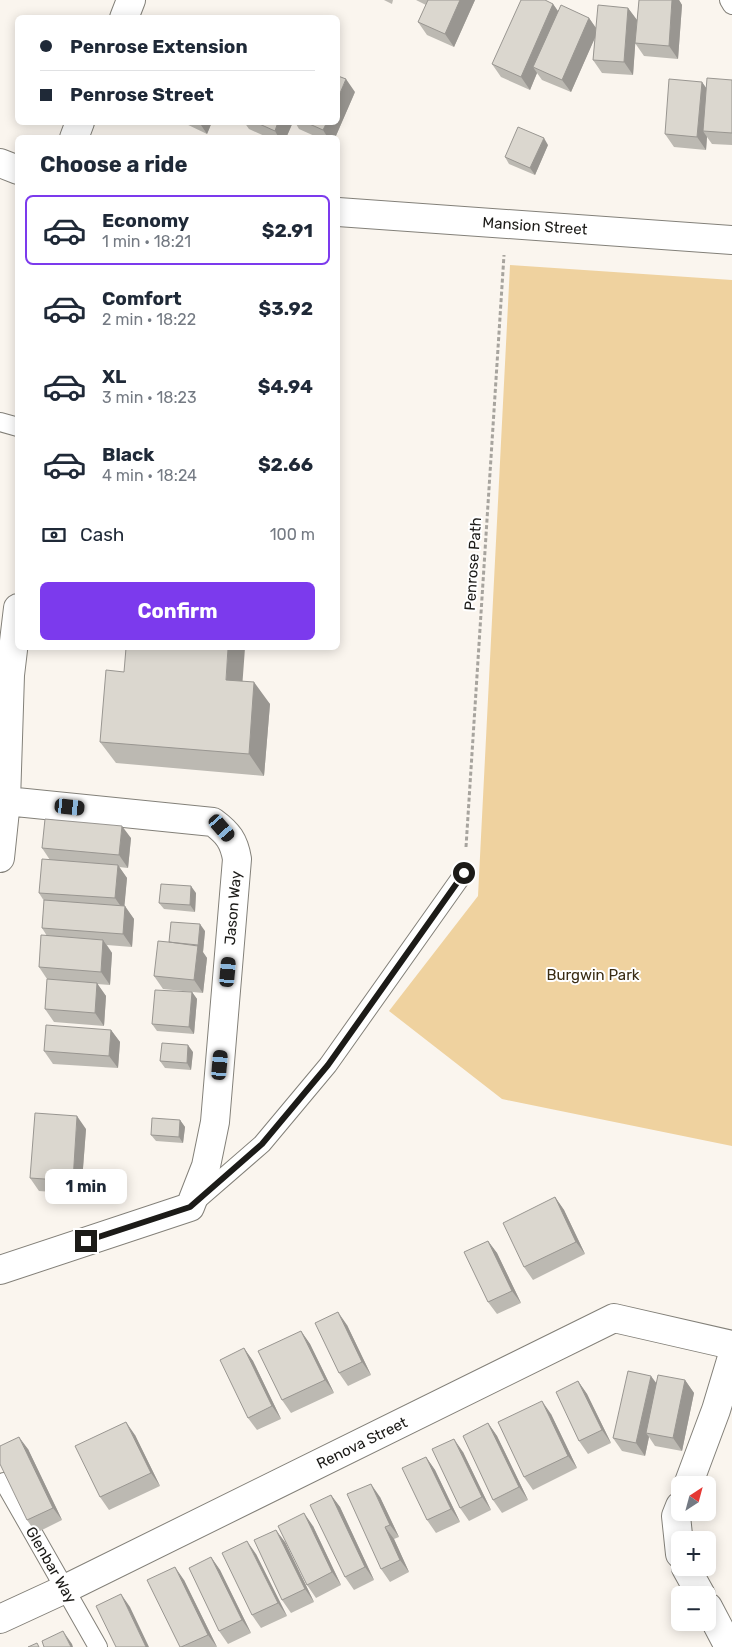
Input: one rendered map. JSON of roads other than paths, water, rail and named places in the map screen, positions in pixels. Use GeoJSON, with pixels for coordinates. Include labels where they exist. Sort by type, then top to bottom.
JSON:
{"type":"FeatureCollection","features":[{"type":"Feature","properties":{"kind":"street"},"geometry":{"type":"LineString","coordinates":[[125,15],[132,0]]}},
{"type":"Feature","properties":{"kind":"street"},"geometry":{"type":"LineString","coordinates":[[0,163],[15,169]]}},
{"type":"Feature","properties":{"kind":"street","name":"Mansion Street"},"geometry":{"type":"LineString","coordinates":[[340,212],[732,240]]}},
{"type":"Feature","properties":{"kind":"street"},"geometry":{"type":"LineString","coordinates":[[0,858],[6,801],[5,673],[15,623]]}},
{"type":"Feature","properties":{"kind":"street","name":"Jason Way"},"geometry":{"type":"LineString","coordinates":[[6,801],[213,822],[222,828],[234,846],[237,860],[215,1122],[206,1166],[190,1207]]}},
{"type":"Feature","properties":{"kind":"street"},"geometry":{"type":"LineString","coordinates":[[0,1270],[190,1207]]}},
{"type":"Feature","properties":{"kind":"street","name":"Renova Street"},"geometry":{"type":"LineString","coordinates":[[0,1619],[65,1589],[614,1318],[732,1345]]}},
{"type":"Feature","properties":{"kind":"street"},"geometry":{"type":"LineString","coordinates":[[691,1476],[716,1410],[732,1357]]}},
{"type":"Feature","properties":{"kind":"street"},"geometry":{"type":"LineString","coordinates":[[716,1622],[729,1647]]}},
{"type":"Feature","properties":{"kind":"lane"},"geometry":{"type":"LineString","coordinates":[[729,0],[732,5]]}},
{"type":"Feature","properties":{"kind":"lane"},"geometry":{"type":"LineString","coordinates":[[0,422],[15,426]]}},
{"type":"Feature","properties":{"kind":"lane"},"geometry":{"type":"LineString","coordinates":[[190,1207],[262,1144],[328,1065],[464,873]]}},
{"type":"Feature","properties":{"kind":"lane","name":"Glenbar Way"},"geometry":{"type":"LineString","coordinates":[[4,1482],[98,1647]]}},
{"type":"Feature","properties":{"kind":"park label","name":"Burgwin Park"},"geometry":{"type":"Point","coordinates":[593,975]}}]}
